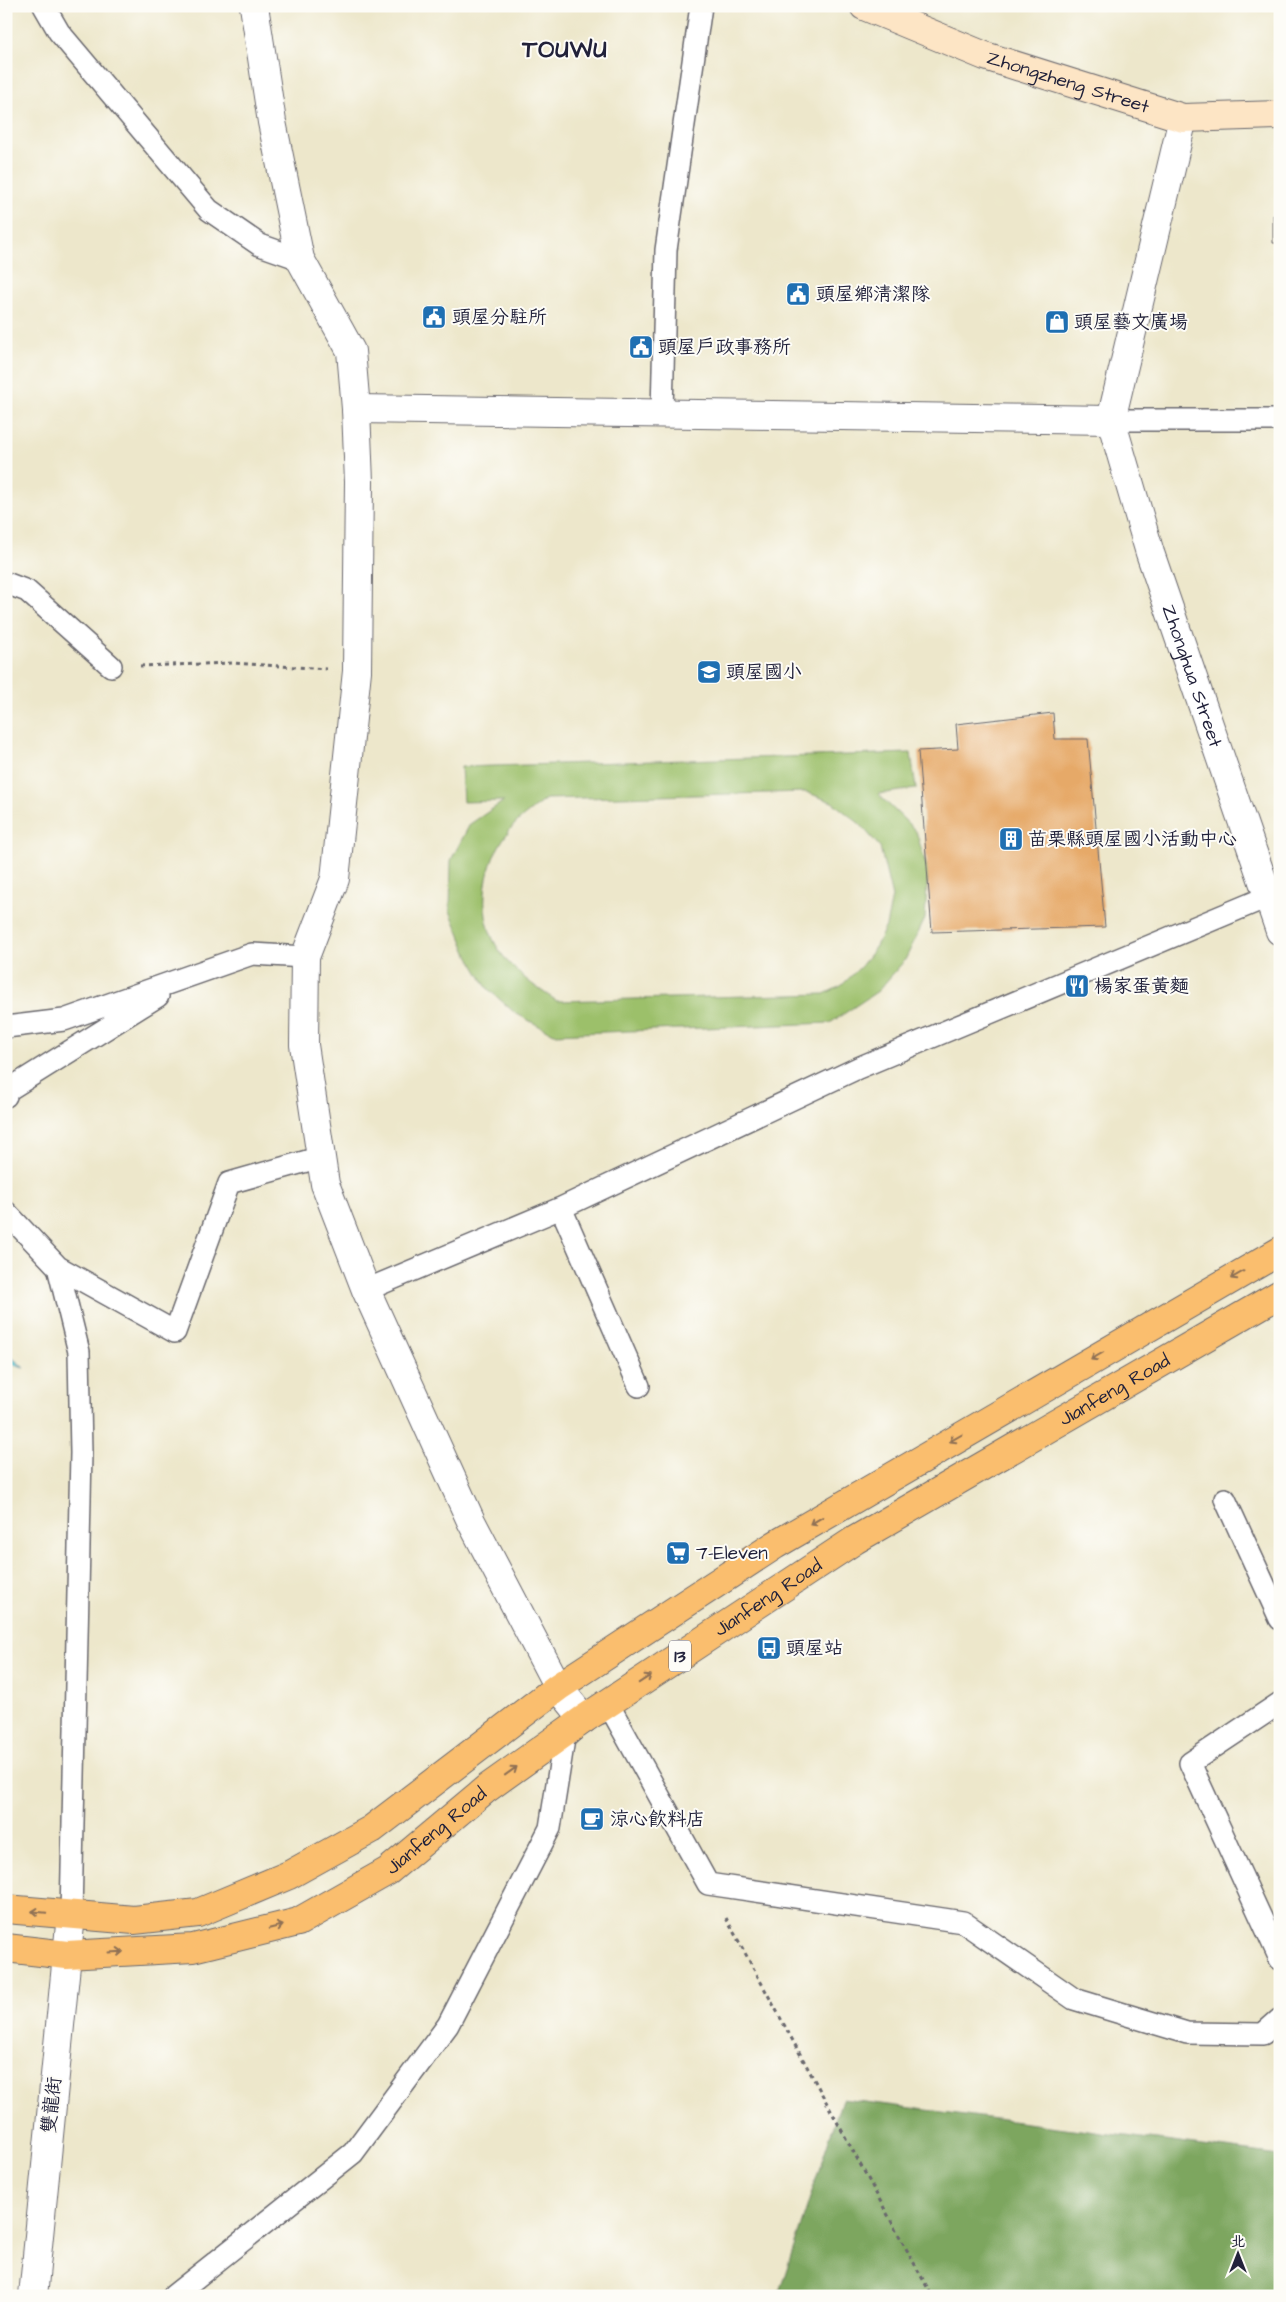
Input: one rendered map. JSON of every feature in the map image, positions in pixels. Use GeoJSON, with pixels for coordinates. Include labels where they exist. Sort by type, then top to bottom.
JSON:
{"type":"FeatureCollection","features":[{"type":"Feature","properties":{"kind":"main road","name":"Zhongzheng Street"},"geometry":{"type":"LineString","coordinates":[[864,6],[984,56],[1184,118],[1280,115]]}},
{"type":"Feature","properties":{"kind":"main road","name":"Jianfeng Road"},"geometry":{"type":"LineString","coordinates":[[72,1914],[134,1920],[198,1913],[289,1875],[372,1829],[558,1688],[775,1545],[1280,1251]]}},
{"type":"Feature","properties":{"kind":"main road","name":"Jianfeng Road"},"geometry":{"type":"LineString","coordinates":[[67,1955],[193,1948],[298,1922],[388,1871],[486,1789],[584,1719],[855,1540],[1280,1294]]}},
{"type":"Feature","properties":{"kind":"main road","name":"13"},"geometry":{"type":"LineString","coordinates":[[6,1908],[72,1914]]}},
{"type":"Feature","properties":{"kind":"main road","name":"13"},"geometry":{"type":"LineString","coordinates":[[6,1948],[67,1955]]}},
{"type":"Feature","properties":{"kind":"street"},"geometry":{"type":"LineString","coordinates":[[254,6],[272,122],[300,259],[351,351],[356,409],[359,482],[357,671],[335,879],[305,957],[304,1046],[325,1184],[366,1290],[470,1521],[558,1688],[584,1719]]}},
{"type":"Feature","properties":{"kind":"street"},"geometry":{"type":"LineString","coordinates":[[356,409],[1111,420],[1184,118]]}},
{"type":"Feature","properties":{"kind":"street","name":"Zhonghua Street"},"geometry":{"type":"LineString","coordinates":[[1111,420],[1150,553],[1280,931]]}},
{"type":"Feature","properties":{"kind":"street","name":"雙龍街"},"geometry":{"type":"LineString","coordinates":[[33,2296],[72,1914]]}},
{"type":"Feature","properties":{"kind":"lane"},"geometry":{"type":"LineString","coordinates":[[44,6],[60,32],[209,210],[260,245],[300,259]]}},
{"type":"Feature","properties":{"kind":"lane"},"geometry":{"type":"LineString","coordinates":[[662,412],[666,250],[701,6]]}},
{"type":"Feature","properties":{"kind":"lane"},"geometry":{"type":"LineString","coordinates":[[1111,420],[1280,420]]}},
{"type":"Feature","properties":{"kind":"lane"},"geometry":{"type":"LineString","coordinates":[[6,583],[27,591],[111,666]]}},
{"type":"Feature","properties":{"kind":"lane"},"geometry":{"type":"LineString","coordinates":[[366,1290],[561,1208],[858,1068],[1267,897]]}},
{"type":"Feature","properties":{"kind":"lane"},"geometry":{"type":"LineString","coordinates":[[6,1026],[64,1020],[252,954],[305,957]]}},
{"type":"Feature","properties":{"kind":"lane"},"geometry":{"type":"LineString","coordinates":[[6,1096],[8,1090],[192,974]]}},
{"type":"Feature","properties":{"kind":"lane"},"geometry":{"type":"LineString","coordinates":[[6,1212],[58,1267],[175,1332],[229,1183],[321,1157]]}},
{"type":"Feature","properties":{"kind":"lane"},"geometry":{"type":"LineString","coordinates":[[561,1208],[640,1386]]}},
{"type":"Feature","properties":{"kind":"lane"},"geometry":{"type":"LineString","coordinates":[[58,1267],[79,1352],[81,1444],[72,1914]]}},
{"type":"Feature","properties":{"kind":"lane"},"geometry":{"type":"LineString","coordinates":[[1226,1499],[1280,1619]]}},
{"type":"Feature","properties":{"kind":"lane"},"geometry":{"type":"LineString","coordinates":[[1279,1958],[1190,1763],[1280,1703]]}},
{"type":"Feature","properties":{"kind":"lane"},"geometry":{"type":"LineString","coordinates":[[173,2296],[353,2153],[448,2025],[550,1828],[564,1739],[584,1719],[611,1709],[708,1884],[963,1922],[1074,1999],[1187,2033],[1262,2034],[1280,2020]]}},
{"type":"Feature","properties":{"kind":"path"},"geometry":{"type":"LineString","coordinates":[[111,666],[233,663],[357,671]]}},
{"type":"Feature","properties":{"kind":"path"},"geometry":{"type":"LineString","coordinates":[[708,1884],[932,2296]]}},
{"type":"Feature","properties":{"kind":"green space"},"geometry":{"type":"Polygon","coordinates":[[[911,753],[916,789],[878,794],[916,831],[928,871],[925,919],[905,960],[878,991],[830,1023],[554,1034],[515,1013],[487,988],[468,955],[450,911],[451,860],[470,824],[504,801],[463,802],[461,767],[911,753]],[[806,792],[546,799],[513,826],[500,844],[494,857],[486,886],[485,902],[490,931],[501,954],[515,970],[557,1001],[824,994],[841,986],[862,965],[876,946],[886,926],[892,897],[880,847],[860,824],[832,802],[806,792]]]}},
{"type":"Feature","properties":{"kind":"green space"},"geometry":{"type":"Polygon","coordinates":[[[842,2099],[1280,2156],[1280,2296],[778,2296],[842,2099]]]}},
{"type":"Feature","properties":{"kind":"water"},"geometry":{"type":"Polygon","coordinates":[[[6,1352],[24,1368],[6,1363],[6,1352]]]}},
{"type":"Feature","properties":{"kind":"building"},"geometry":{"type":"Polygon","coordinates":[[[1273,215],[1280,215],[1280,243],[1273,243],[1273,215]]]}},
{"type":"Feature","properties":{"kind":"building","name":"苗栗縣頭屋國小活動中心"},"geometry":{"type":"Polygon","coordinates":[[[1053,713],[1055,739],[1088,739],[1105,927],[932,932],[918,751],[958,749],[956,724],[1053,713]]]}},
{"type":"Feature","properties":{"kind":"place","name":"頭屋鄉清潔隊"},"geometry":{"type":"Point","coordinates":[798,294]}},
{"type":"Feature","properties":{"kind":"place","name":"頭屋分駐所"},"geometry":{"type":"Point","coordinates":[434,317]}},
{"type":"Feature","properties":{"kind":"place","name":"頭屋藝文廣場"},"geometry":{"type":"Point","coordinates":[1057,322]}},
{"type":"Feature","properties":{"kind":"place","name":"頭屋戶政事務所"},"geometry":{"type":"Point","coordinates":[641,347]}},
{"type":"Feature","properties":{"kind":"place","name":"頭屋國小"},"geometry":{"type":"Point","coordinates":[709,672]}},
{"type":"Feature","properties":{"kind":"place","name":"苗栗縣頭屋國小活動中心"},"geometry":{"type":"Point","coordinates":[1011,839]}},
{"type":"Feature","properties":{"kind":"place","name":"楊家蛋黃麵"},"geometry":{"type":"Point","coordinates":[1077,986]}},
{"type":"Feature","properties":{"kind":"place","name":"7-Eleven"},"geometry":{"type":"Point","coordinates":[678,1553]}},
{"type":"Feature","properties":{"kind":"place","name":"頭屋站"},"geometry":{"type":"Point","coordinates":[769,1648]}},
{"type":"Feature","properties":{"kind":"place","name":"涼心飲料店"},"geometry":{"type":"Point","coordinates":[592,1819]}},
{"type":"Feature","properties":{"kind":"district","name":"TOUWU"},"geometry":{"type":"Point","coordinates":[565,50]}}]}
